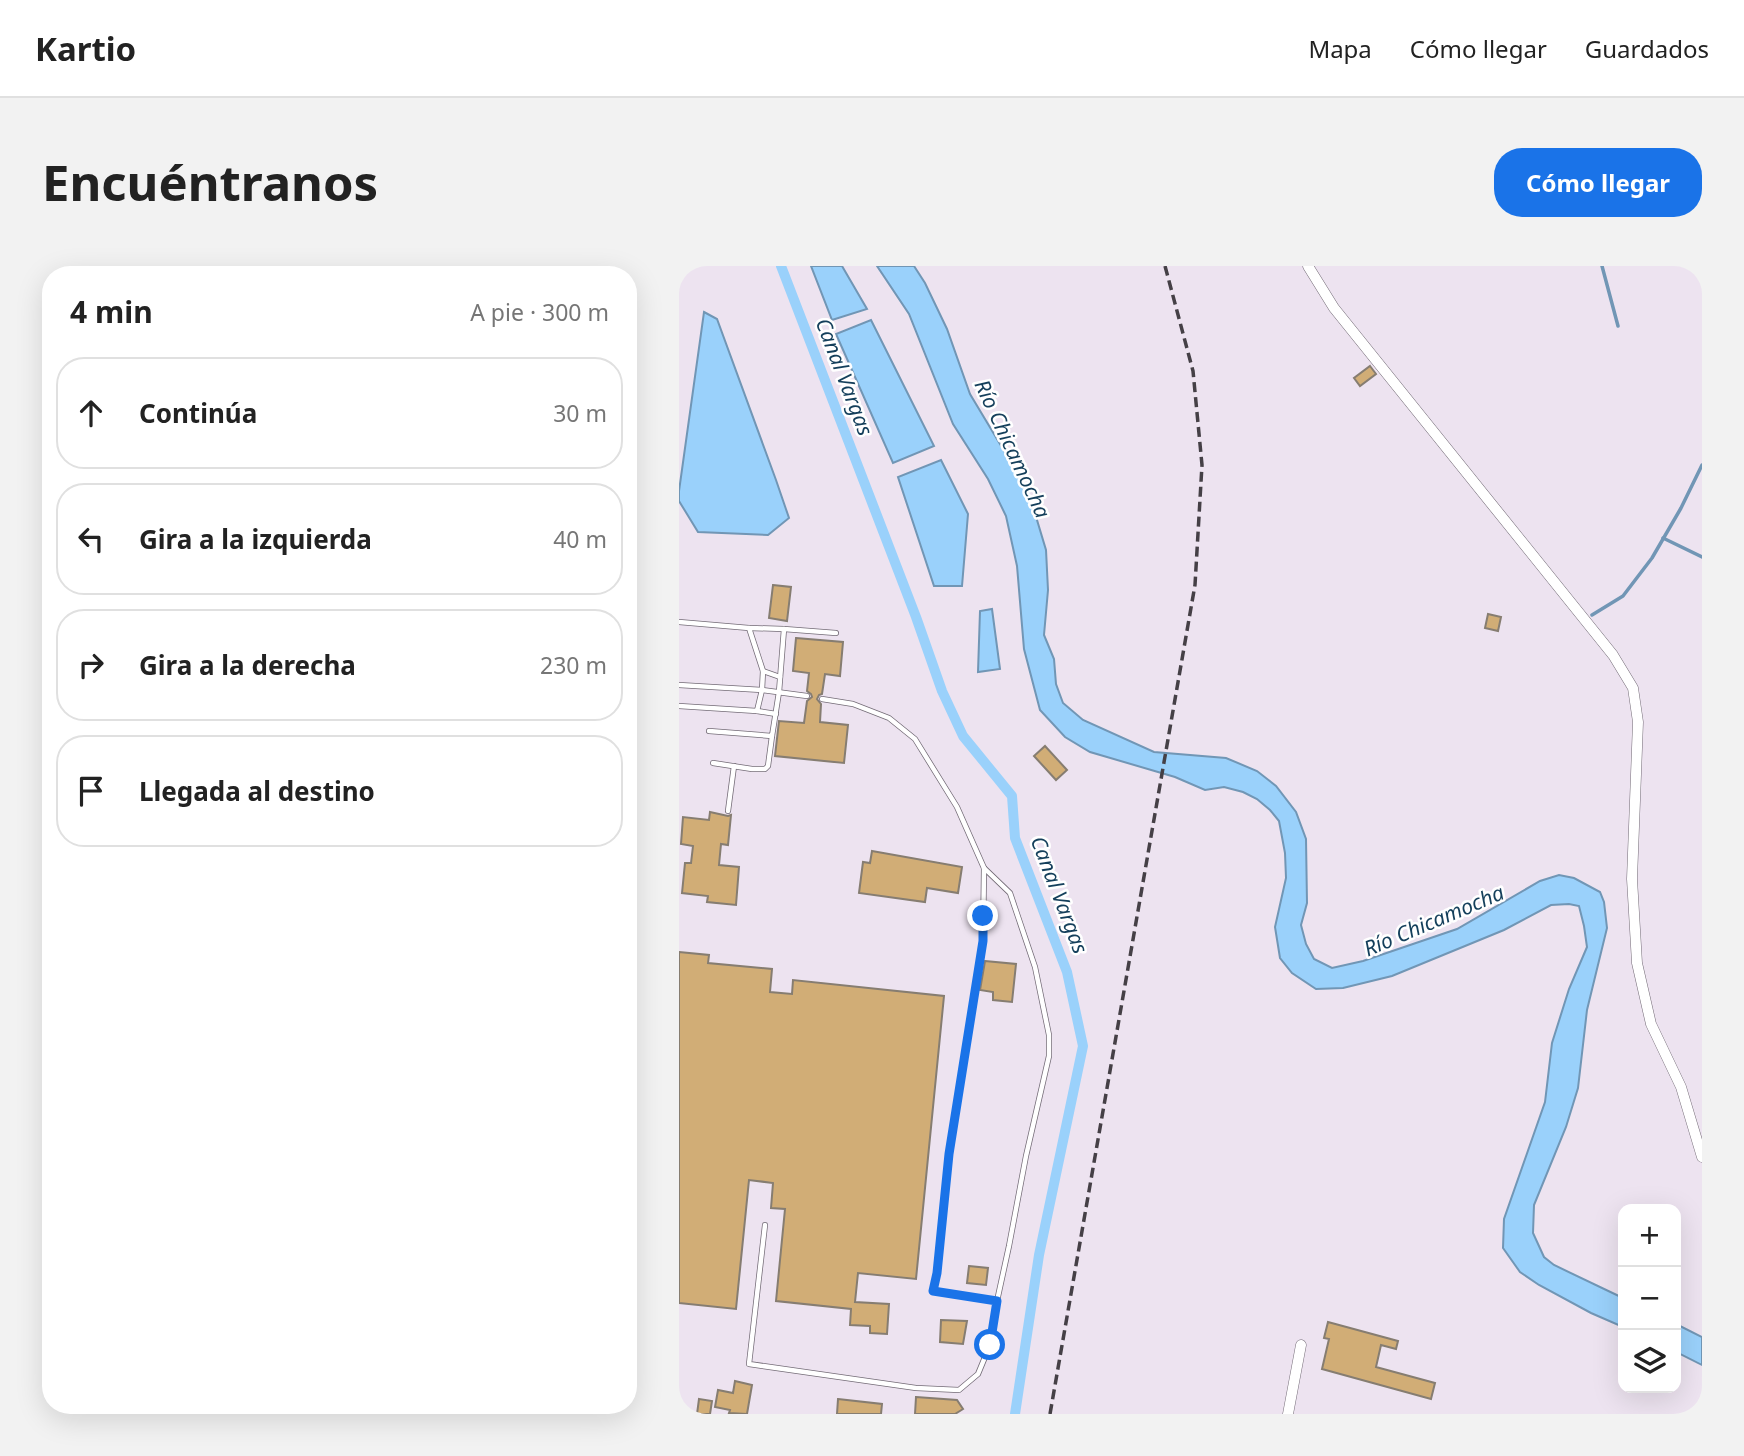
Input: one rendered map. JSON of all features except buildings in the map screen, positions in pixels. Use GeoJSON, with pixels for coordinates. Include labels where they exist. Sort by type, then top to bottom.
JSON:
{"type":"FeatureCollection","features":[{"type":"Feature","properties":{"kind":"street"},"geometry":{"type":"LineString","coordinates":[[1308,266],[1334,308],[1613,655],[1633,688],[1638,722],[1632,879],[1637,963],[1651,1024],[1681,1087],[1702,1157]]}},
{"type":"Feature","properties":{"kind":"street"},"geometry":{"type":"LineString","coordinates":[[1288,1414],[1301,1345]]}},
{"type":"Feature","properties":{"kind":"lane"},"geometry":{"type":"LineString","coordinates":[[679,622],[836,633]]}},
{"type":"Feature","properties":{"kind":"lane"},"geometry":{"type":"LineString","coordinates":[[749,628],[763,671],[757,711]]}},
{"type":"Feature","properties":{"kind":"lane"},"geometry":{"type":"LineString","coordinates":[[713,763],[752,769],[765,769],[768,766],[779,692],[783,629]]}},
{"type":"Feature","properties":{"kind":"lane"},"geometry":{"type":"LineString","coordinates":[[763,671],[780,677]]}},
{"type":"Feature","properties":{"kind":"lane"},"geometry":{"type":"LineString","coordinates":[[679,685],[762,690],[807,696]]}},
{"type":"Feature","properties":{"kind":"lane"},"geometry":{"type":"LineString","coordinates":[[765,1225],[749,1364],[916,1388],[959,1390],[978,1374],[990,1345],[1026,1156],[1049,1056],[1049,1035],[1035,967],[1010,893],[984,868],[957,807],[915,739],[889,718],[853,704],[822,699]]}},
{"type":"Feature","properties":{"kind":"lane"},"geometry":{"type":"LineString","coordinates":[[679,706],[776,714]]}},
{"type":"Feature","properties":{"kind":"lane"},"geometry":{"type":"LineString","coordinates":[[709,731],[772,736]]}},
{"type":"Feature","properties":{"kind":"lane"},"geometry":{"type":"LineString","coordinates":[[728,811],[734,766]]}},
{"type":"Feature","properties":{"kind":"lane"},"geometry":{"type":"LineString","coordinates":[[984,868],[983,941],[949,1154],[933,1291],[997,1301]]}},
{"type":"Feature","properties":{"kind":"water"},"geometry":{"type":"Polygon","coordinates":[[[811,266],[842,266],[867,309],[832,320],[811,266]]]}},
{"type":"Feature","properties":{"kind":"water"},"geometry":{"type":"Polygon","coordinates":[[[877,266],[914,266],[947,329],[970,394],[1031,500],[1046,550],[1048,590],[1044,635],[1054,659],[1056,684],[1063,703],[1083,720],[1154,752],[1226,758],[1257,771],[1276,786],[1296,812],[1306,839],[1307,903],[1301,925],[1306,944],[1314,959],[1332,968],[1363,961],[1457,929],[1540,881],[1559,875],[1574,878],[1600,892],[1607,928],[1587,1010],[1578,1088],[1566,1127],[1534,1205],[1533,1233],[1544,1257],[1554,1265],[1618,1296],[1618,1325],[1539,1285],[1520,1272],[1503,1248],[1504,1219],[1545,1102],[1552,1043],[1569,989],[1587,947],[1579,906],[1551,905],[1504,930],[1392,976],[1343,988],[1316,989],[1292,973],[1280,958],[1275,927],[1286,878],[1285,853],[1279,821],[1270,810],[1243,792],[1224,787],[1205,790],[1175,777],[1090,752],[1065,737],[1040,710],[1024,649],[1017,566],[1006,516],[988,479],[953,424],[909,314],[877,266]]]}},
{"type":"Feature","properties":{"kind":"water"},"geometry":{"type":"Polygon","coordinates":[[[704,312],[717,319],[789,518],[768,535],[698,532],[679,501],[704,312]]]}},
{"type":"Feature","properties":{"kind":"water"},"geometry":{"type":"Polygon","coordinates":[[[871,320],[934,446],[893,463],[836,334],[871,320]]]}},
{"type":"Feature","properties":{"kind":"water"},"geometry":{"type":"Polygon","coordinates":[[[941,460],[968,514],[962,586],[934,586],[898,477],[941,460]]]}},
{"type":"Feature","properties":{"kind":"water"},"geometry":{"type":"Polygon","coordinates":[[[992,609],[1000,669],[978,672],[980,611],[992,609]]]}},
{"type":"Feature","properties":{"kind":"water"},"geometry":{"type":"Polygon","coordinates":[[[1681,1326],[1702,1337],[1702,1365],[1681,1354],[1681,1326]]]}},
{"type":"Feature","properties":{"kind":"waterway","name":"Canal Vargas"},"geometry":{"type":"LineString","coordinates":[[781,266],[942,691],[963,736],[1012,796],[1015,838],[1067,972],[1083,1046],[1039,1255],[1015,1414]]}},
{"type":"Feature","properties":{"kind":"waterway"},"geometry":{"type":"LineString","coordinates":[[1602,266],[1618,326]]}},
{"type":"Feature","properties":{"kind":"waterway"},"geometry":{"type":"LineString","coordinates":[[1592,615],[1623,596],[1652,558],[1702,465]]}},
{"type":"Feature","properties":{"kind":"waterway"},"geometry":{"type":"LineString","coordinates":[[1663,538],[1702,557]]}},
{"type":"Feature","properties":{"kind":"railway"},"geometry":{"type":"LineString","coordinates":[[1050,1414],[1195,585],[1202,465],[1193,371],[1165,266]]}},
{"type":"Feature","properties":{"kind":"route"},"geometry":{"type":"LineString","coordinates":[[983,916],[983,941],[949,1154],[933,1291],[997,1301],[990,1345]]}},
{"type":"Feature","properties":{"kind":"water label","name":"Río Chicamocha"},"geometry":{"type":"Point","coordinates":[1012,449]}},
{"type":"Feature","properties":{"kind":"water label","name":"Río Chicamocha"},"geometry":{"type":"Point","coordinates":[1434,921]}}]}
